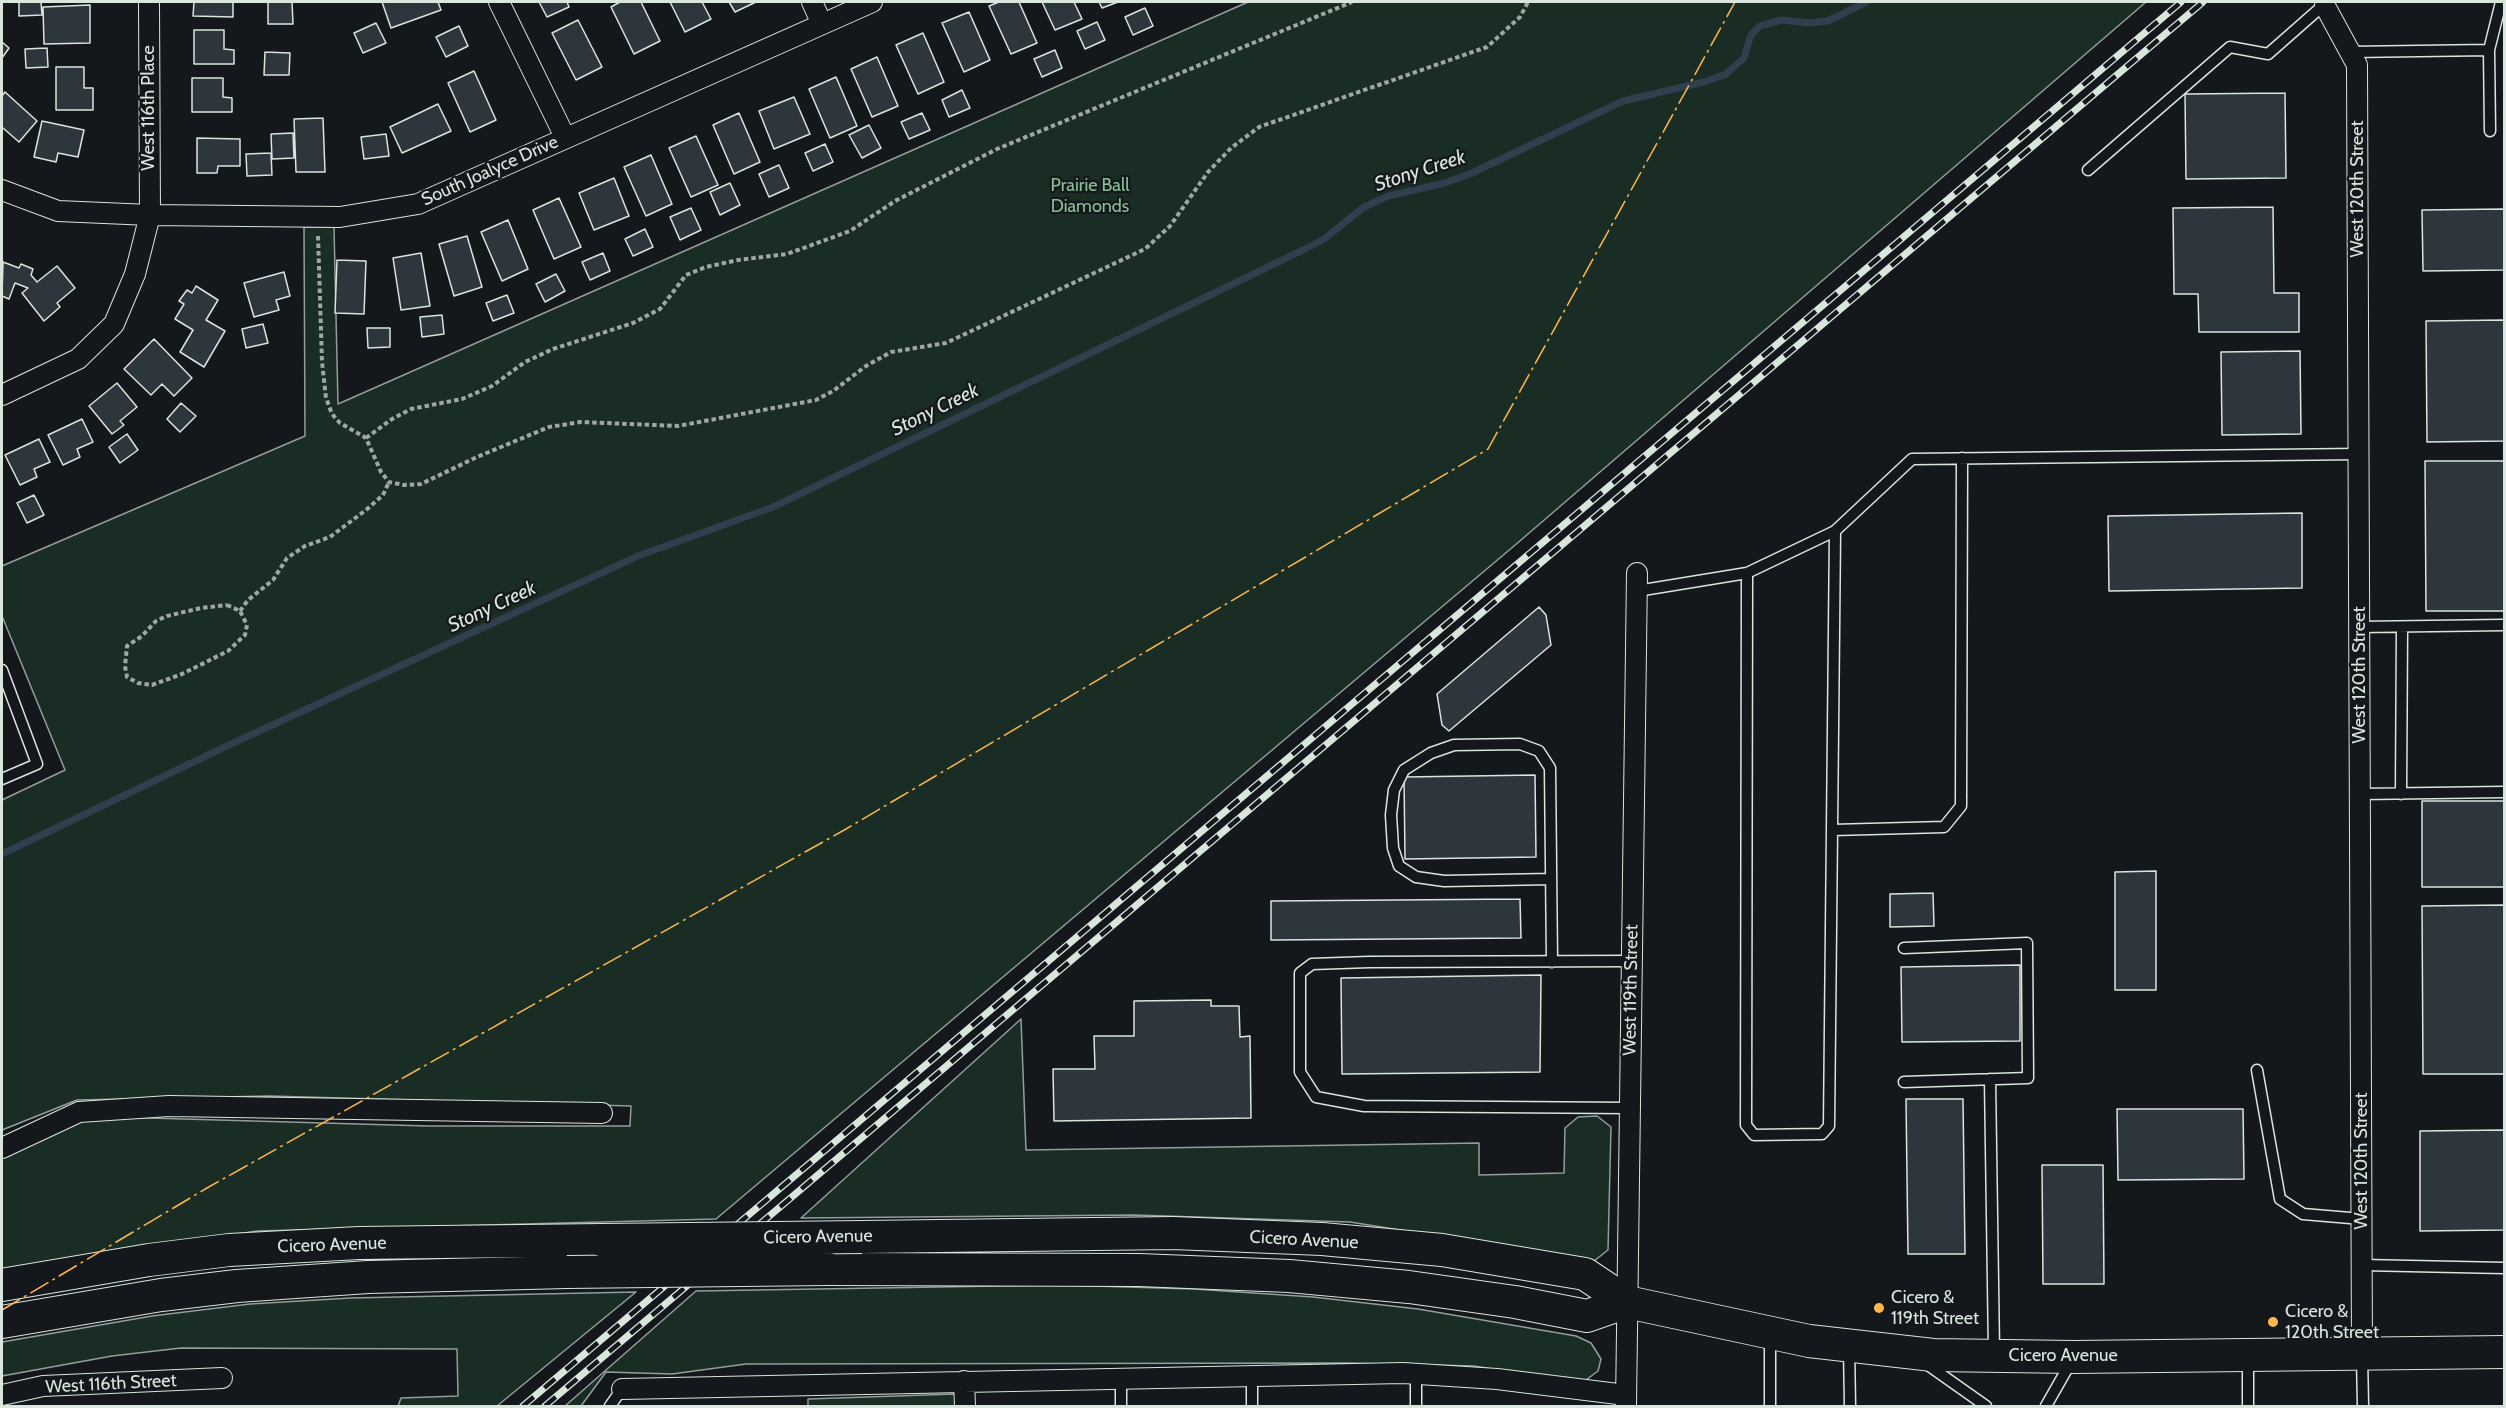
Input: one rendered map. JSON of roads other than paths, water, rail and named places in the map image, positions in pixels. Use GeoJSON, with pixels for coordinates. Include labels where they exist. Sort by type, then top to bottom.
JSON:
{"type":"FeatureCollection","features":[{"type":"Feature","properties":{"kind":"main road","name":"Cicero Avenue"},"geometry":{"type":"LineString","coordinates":[[2,1285],[149,1260],[229,1250],[360,1244],[1173,1233],[1322,1239],[1442,1250],[1585,1274],[1627,1302],[1813,1342],[1910,1353],[2074,1357],[2505,1352]]}},
{"type":"Feature","properties":{"kind":"main road","name":"Cicero Avenue"},"geometry":{"type":"LineString","coordinates":[[2,1322],[161,1295],[237,1286],[368,1277],[567,1272],[828,1269],[1139,1270],[1289,1276],[1409,1287],[1515,1302],[1587,1316],[1627,1302]]}},
{"type":"Feature","properties":{"kind":"street","name":"West 116th Place"},"geometry":{"type":"LineString","coordinates":[[149,2],[150,215]]}},
{"type":"Feature","properties":{"kind":"street"},"geometry":{"type":"LineString","coordinates":[[499,2],[566,137]]}},
{"type":"Feature","properties":{"kind":"street"},"geometry":{"type":"LineString","coordinates":[[812,2],[822,24]]}},
{"type":"Feature","properties":{"kind":"street","name":"South Joalyce Drive"},"geometry":{"type":"LineString","coordinates":[[2,190],[58,211],[150,215],[340,217],[418,204],[872,2]]}},
{"type":"Feature","properties":{"kind":"street","name":"West 120th Street"},"geometry":{"type":"LineString","coordinates":[[2326,4],[2357,65],[2362,1353]]}},
{"type":"Feature","properties":{"kind":"street"},"geometry":{"type":"LineString","coordinates":[[2,395],[78,359],[114,324],[135,274],[150,215]]}},
{"type":"Feature","properties":{"kind":"street","name":"West 119th Street"},"geometry":{"type":"LineString","coordinates":[[1626,1401],[1637,582]]}},
{"type":"Feature","properties":{"kind":"street"},"geometry":{"type":"LineString","coordinates":[[2,1148],[79,1112],[169,1106],[602,1113]]}},
{"type":"Feature","properties":{"kind":"street"},"geometry":{"type":"LineString","coordinates":[[622,1389],[1416,1374],[1497,1379],[1626,1401]]}},
{"type":"Feature","properties":{"kind":"street","name":"West 116th Street"},"geometry":{"type":"LineString","coordinates":[[2,1395],[43,1386],[222,1378]]}},
{"type":"Feature","properties":{"kind":"street"},"geometry":{"type":"LineString","coordinates":[[964,1381],[965,1407]]}},
{"type":"Feature","properties":{"kind":"lane"},"geometry":{"type":"LineString","coordinates":[[2490,131],[2489,50],[2501,2]]}},
{"type":"Feature","properties":{"kind":"lane"},"geometry":{"type":"LineString","coordinates":[[2088,171],[2230,47],[2268,54],[2326,4]]}},
{"type":"Feature","properties":{"kind":"lane"},"geometry":{"type":"LineString","coordinates":[[2350,52],[2489,50]]}},
{"type":"Feature","properties":{"kind":"lane"},"geometry":{"type":"LineString","coordinates":[[1637,582],[1747,573],[1835,531],[1912,459],[2359,454]]}},
{"type":"Feature","properties":{"kind":"lane"},"geometry":{"type":"LineString","coordinates":[[1833,830],[1944,827],[1961,806],[1962,458]]}},
{"type":"Feature","properties":{"kind":"lane"},"geometry":{"type":"LineString","coordinates":[[1747,573],[1746,1125],[1754,1135],[1822,1134],[1829,1126],[1835,531]]}},
{"type":"Feature","properties":{"kind":"lane"},"geometry":{"type":"LineString","coordinates":[[2360,627],[2505,625]]}},
{"type":"Feature","properties":{"kind":"lane"},"geometry":{"type":"LineString","coordinates":[[2401,794],[2402,627]]}},
{"type":"Feature","properties":{"kind":"lane"},"geometry":{"type":"LineString","coordinates":[[2,670],[37,764],[2,779]]}},
{"type":"Feature","properties":{"kind":"lane"},"geometry":{"type":"LineString","coordinates":[[1551,879],[1444,881],[1416,877],[1399,866],[1393,848],[1391,815],[1394,790],[1404,770],[1431,753],[1454,745],[1520,744],[1539,751],[1550,768],[1552,962]]}},
{"type":"Feature","properties":{"kind":"lane"},"geometry":{"type":"LineString","coordinates":[[2360,794],[2505,792]]}},
{"type":"Feature","properties":{"kind":"lane"},"geometry":{"type":"LineString","coordinates":[[1904,948],[2027,943],[2028,1078],[1904,1082]]}},
{"type":"Feature","properties":{"kind":"lane"},"geometry":{"type":"LineString","coordinates":[[1629,1108],[1364,1106],[1316,1096],[1300,1072],[1300,973],[1312,964],[1631,961]]}},
{"type":"Feature","properties":{"kind":"lane"},"geometry":{"type":"LineString","coordinates":[[2257,1070],[2280,1199],[2303,1214],[2362,1219]]}},
{"type":"Feature","properties":{"kind":"lane"},"geometry":{"type":"LineString","coordinates":[[1990,1079],[1994,1356]]}},
{"type":"Feature","properties":{"kind":"lane"},"geometry":{"type":"LineString","coordinates":[[2362,1265],[2505,1268]]}},
{"type":"Feature","properties":{"kind":"lane"},"geometry":{"type":"LineString","coordinates":[[1770,1332],[1770,1407]]}},
{"type":"Feature","properties":{"kind":"lane"},"geometry":{"type":"LineString","coordinates":[[1850,1346],[1850,1407]]}},
{"type":"Feature","properties":{"kind":"lane"},"geometry":{"type":"LineString","coordinates":[[1910,1353],[1986,1407]]}},
{"type":"Feature","properties":{"kind":"lane"},"geometry":{"type":"LineString","coordinates":[[2362,1353],[2363,1407]]}},
{"type":"Feature","properties":{"kind":"lane"},"geometry":{"type":"LineString","coordinates":[[2248,1354],[2248,1407]]}},
{"type":"Feature","properties":{"kind":"lane"},"geometry":{"type":"LineString","coordinates":[[2046,1407],[2074,1357]]}},
{"type":"Feature","properties":{"kind":"lane"},"geometry":{"type":"LineString","coordinates":[[1416,1374],[1416,1407]]}},
{"type":"Feature","properties":{"kind":"lane"},"geometry":{"type":"LineString","coordinates":[[1252,1376],[1252,1407]]}},
{"type":"Feature","properties":{"kind":"lane"},"geometry":{"type":"LineString","coordinates":[[1121,1378],[1121,1407]]}},
{"type":"Feature","properties":{"kind":"lane"},"geometry":{"type":"LineString","coordinates":[[610,1407],[622,1389]]}},
{"type":"Feature","properties":{"kind":"waterway","name":"Stony Creek"},"geometry":{"type":"LineString","coordinates":[[2,854],[229,745],[638,556],[773,507],[1305,249],[1324,239],[1364,207],[1388,196],[1445,183],[1472,173],[1623,101],[1704,82],[1726,74],[1744,58],[1751,35],[1760,26],[1782,20],[1809,23],[1828,21],[1866,2]]}},
{"type":"Feature","properties":{"kind":"railway"},"geometry":{"type":"LineString","coordinates":[[523,1406],[2181,2]]}},
{"type":"Feature","properties":{"kind":"railway"},"geometry":{"type":"LineString","coordinates":[[545,1406],[2203,2]]}},
{"type":"Feature","properties":{"kind":"place","name":"Cicero & 119th Street"},"geometry":{"type":"Point","coordinates":[1879,1308]}},
{"type":"Feature","properties":{"kind":"place","name":"Cicero & 120th Street"},"geometry":{"type":"Point","coordinates":[2273,1322]}},
{"type":"Feature","properties":{"kind":"park label","name":"Prairie Ball Diamonds"},"geometry":{"type":"Point","coordinates":[1090,196]}}]}
